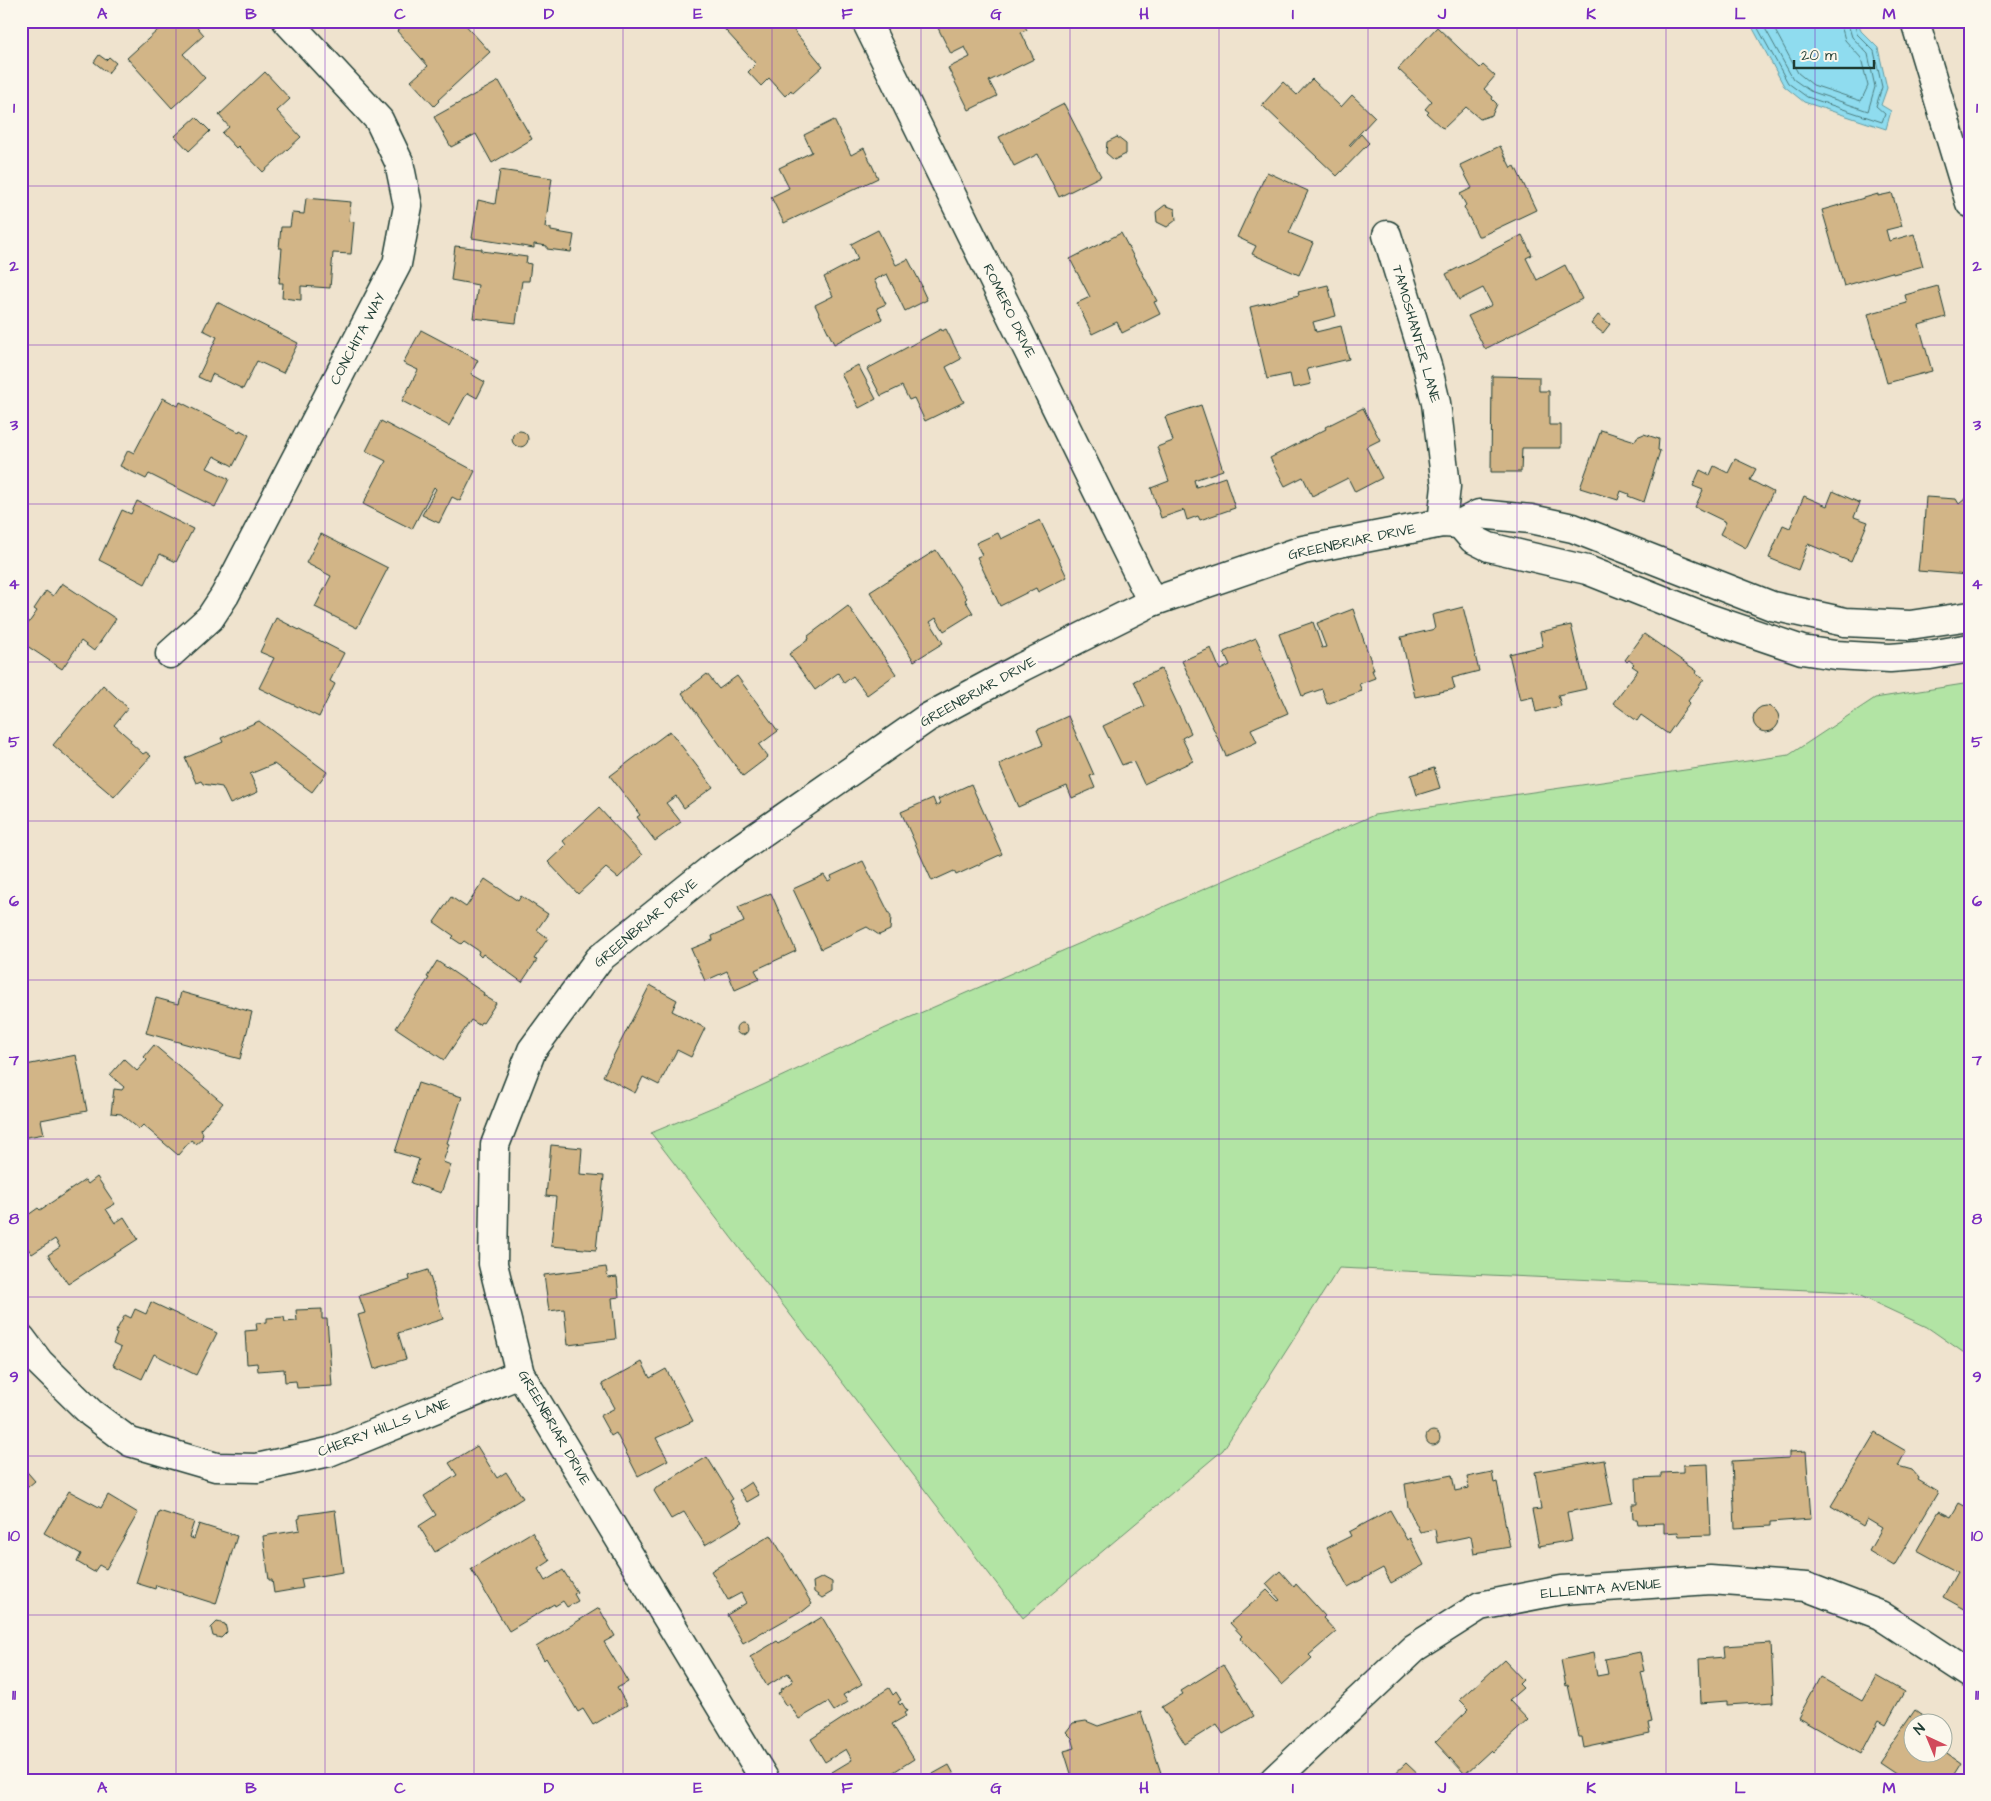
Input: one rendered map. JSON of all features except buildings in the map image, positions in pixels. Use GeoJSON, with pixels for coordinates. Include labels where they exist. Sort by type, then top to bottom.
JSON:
{"type":"FeatureCollection","features":[{"type":"Feature","properties":{"kind":"street","name":"CONCHITA WAY"},"geometry":{"type":"LineString","coordinates":[[170,654],[210,618],[225,595],[398,264],[408,206],[399,162],[379,120],[288,21]]}},
{"type":"Feature","properties":{"kind":"street","name":"ROMERO DRIVE"},"geometry":{"type":"LineString","coordinates":[[866,21],[1152,602]]}},
{"type":"Feature","properties":{"kind":"street"},"geometry":{"type":"LineString","coordinates":[[1916,21],[1970,203]]}},
{"type":"Feature","properties":{"kind":"street","name":"TAMOSHANTER LANE"},"geometry":{"type":"LineString","coordinates":[[1387,235],[1428,369],[1436,403],[1451,523]]}},
{"type":"Feature","properties":{"kind":"street","name":"GREENBRIAR DRIVE"},"geometry":{"type":"LineString","coordinates":[[765,1780],[520,1374],[493,1264],[494,1145],[532,1050],[599,959],[720,862],[928,718],[1022,667],[1152,602],[1303,550],[1451,523],[1479,514],[1531,519],[1572,528],[1772,606],[1845,622],[1910,625],[1970,616]]}},
{"type":"Feature","properties":{"kind":"street"},"geometry":{"type":"LineString","coordinates":[[1451,523],[1472,539],[1489,547],[1587,570],[1708,618],[1802,650],[1835,655],[1890,658],[1930,655],[1970,648]]}},
{"type":"Feature","properties":{"kind":"street","name":"CHERRY HILLS LANE"},"geometry":{"type":"LineString","coordinates":[[21,1338],[39,1362],[90,1412],[130,1442],[216,1467],[257,1468],[329,1452],[520,1374]]}},
{"type":"Feature","properties":{"kind":"street","name":"ELLENITA AVENUE"},"geometry":{"type":"LineString","coordinates":[[1274,1780],[1414,1648],[1480,1606],[1562,1590],[1710,1580],[1807,1587],[1880,1615],[1970,1674]]}},
{"type":"Feature","properties":{"kind":"green space"},"geometry":{"type":"Polygon","coordinates":[[[1970,683],[1970,1357],[1927,1327],[1852,1292],[1339,1268],[1223,1450],[1023,1618],[651,1133],[735,1098],[888,1027],[1374,815],[1789,755],[1875,698],[1970,683]]]}},
{"type":"Feature","properties":{"kind":"water"},"geometry":{"type":"Polygon","coordinates":[[[1749,21],[1858,21],[1861,31],[1878,48],[1887,88],[1881,105],[1891,111],[1886,129],[1804,102],[1784,86],[1749,21]]]}}]}
